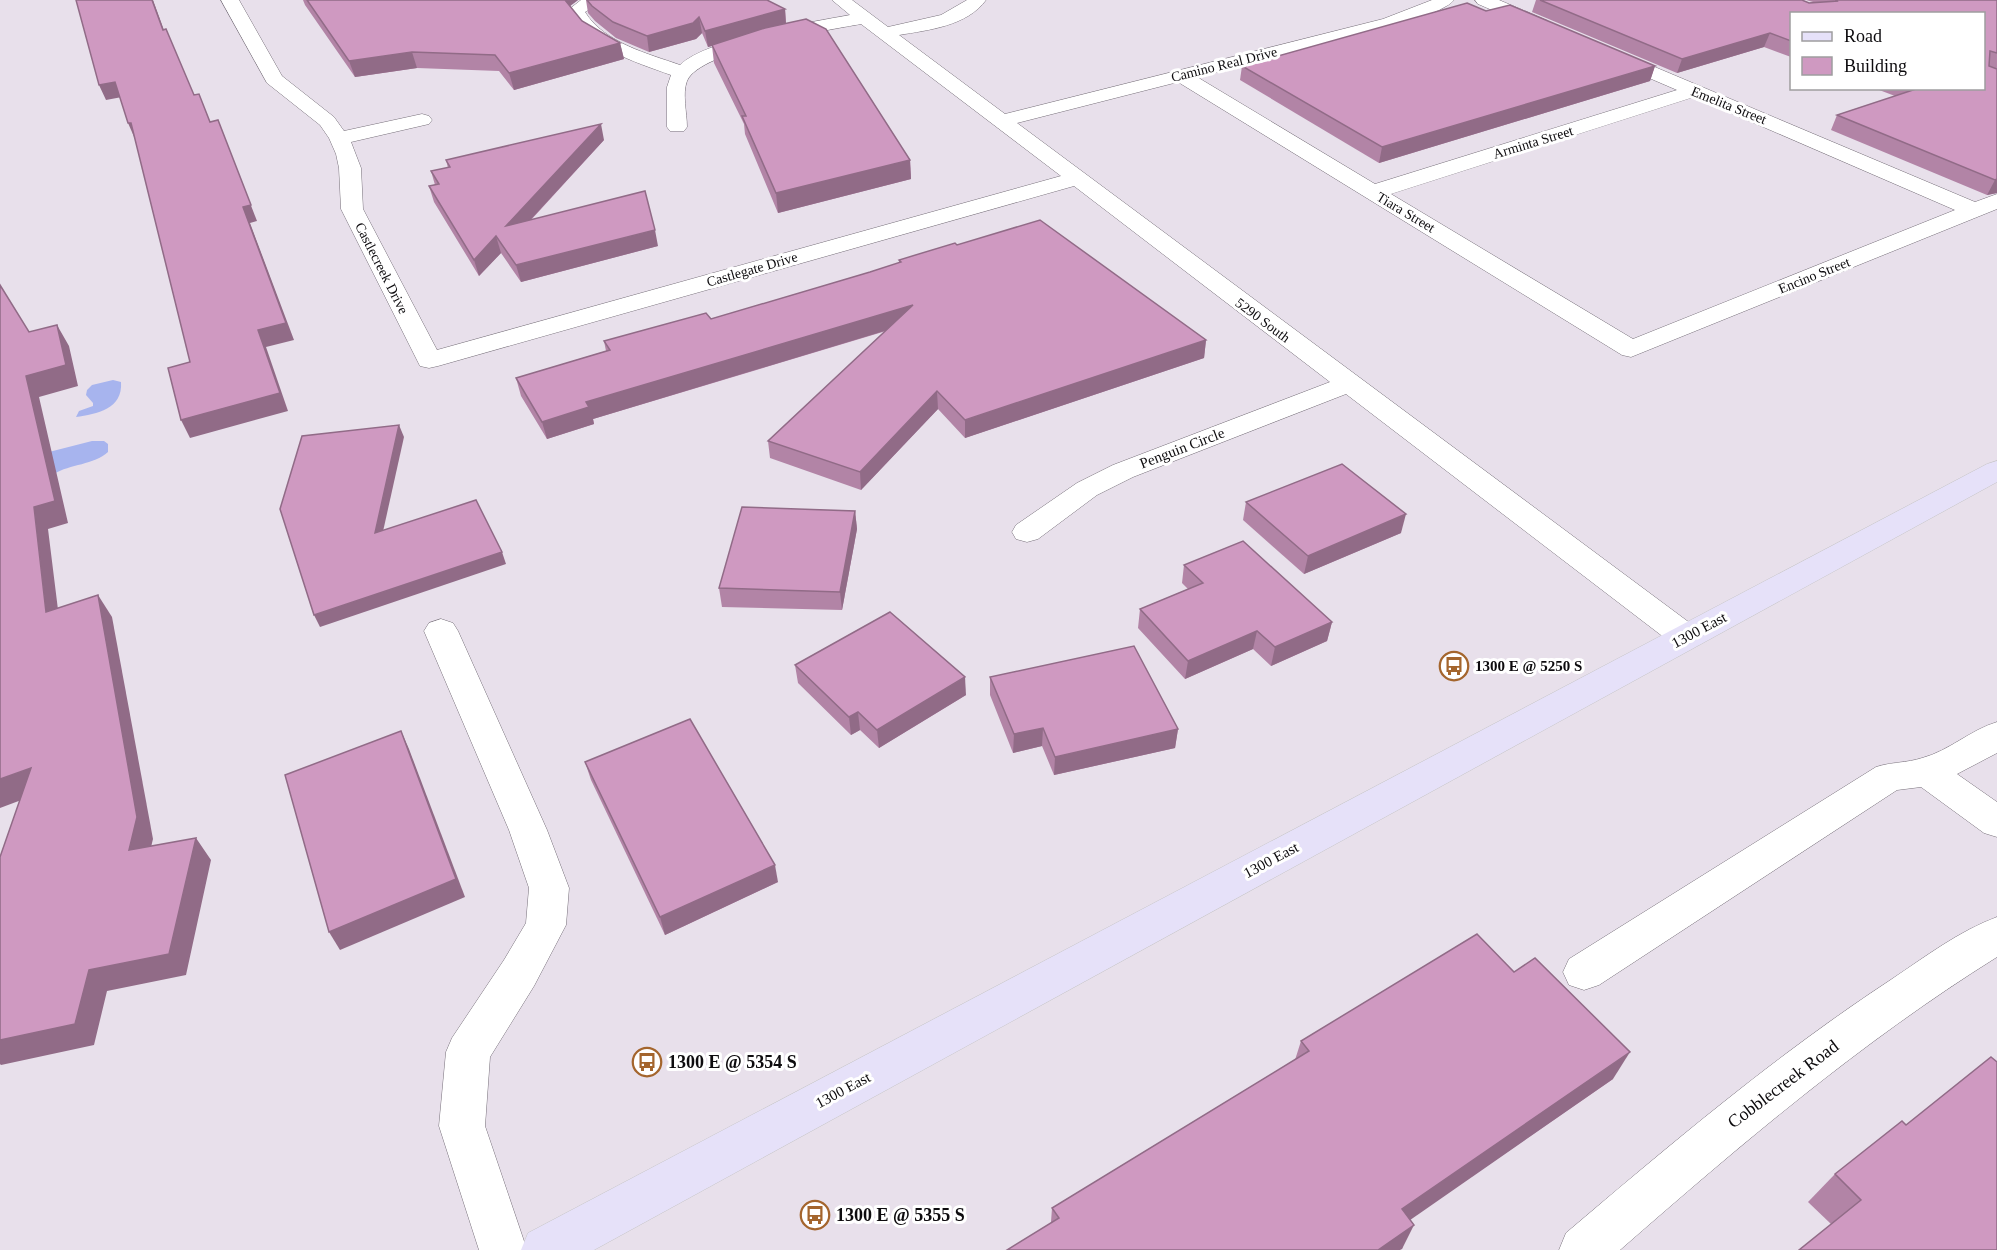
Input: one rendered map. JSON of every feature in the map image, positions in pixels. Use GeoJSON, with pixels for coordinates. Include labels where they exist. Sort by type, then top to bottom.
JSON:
{"type":"FeatureCollection","features":[{"type":"Feature","properties":{"kind":"main road","name":"1300 East"},"geometry":{"type":"LineString","coordinates":[[545,1250],[1997,470]]}},
{"type":"Feature","properties":{"kind":"street","name":"Castlecreek Drive"},"geometry":{"type":"LineString","coordinates":[[230,0],[274,79],[327,121],[339,138],[347,154],[351,200],[357,220],[429,360]]}},
{"type":"Feature","properties":{"kind":"street"},"geometry":{"type":"LineString","coordinates":[[601,0],[586,4],[576,11],[578,18],[589,30],[639,57],[682,72]]}},
{"type":"Feature","properties":{"kind":"street","name":"5290 South"},"geometry":{"type":"LineString","coordinates":[[841,0],[1075,179],[1686,637]]}},
{"type":"Feature","properties":{"kind":"street"},"geometry":{"type":"LineString","coordinates":[[677,127],[678,79],[682,72],[712,54],[735,46],[874,25],[949,18],[968,9],[977,0]]}},
{"type":"Feature","properties":{"kind":"street","name":"Camino Real Drive"},"geometry":{"type":"LineString","coordinates":[[1000,121],[1389,23],[1427,10],[1445,0]]}},
{"type":"Feature","properties":{"kind":"street"},"geometry":{"type":"LineString","coordinates":[[1484,0],[1557,32]]}},
{"type":"Feature","properties":{"kind":"street","name":"Emelita Street"},"geometry":{"type":"LineString","coordinates":[[1599,50],[1694,91],[1731,104],[1974,210]]}},
{"type":"Feature","properties":{"kind":"street","name":"Tiara Street"},"geometry":{"type":"LineString","coordinates":[[1180,75],[1632,349]]}},
{"type":"Feature","properties":{"kind":"street","name":"Arminta Street"},"geometry":{"type":"LineString","coordinates":[[1373,192],[1694,91]]}},
{"type":"Feature","properties":{"kind":"street"},"geometry":{"type":"LineString","coordinates":[[339,138],[422,120]]}},
{"type":"Feature","properties":{"kind":"street","name":"Castlegate Drive"},"geometry":{"type":"LineString","coordinates":[[429,360],[1075,179]]}},
{"type":"Feature","properties":{"kind":"street","name":"Encino Street"},"geometry":{"type":"LineString","coordinates":[[1632,349],[1997,201]]}},
{"type":"Feature","properties":{"kind":"street","name":"Penguin Circle"},"geometry":{"type":"LineString","coordinates":[[1027,532],[1087,489],[1123,471],[1348,384]]}},
{"type":"Feature","properties":{"kind":"street"},"geometry":{"type":"LineString","coordinates":[[441,631],[528,830],[549,888],[546,925],[519,973],[468,1052],[462,1126],[503,1250]]}},
{"type":"Feature","properties":{"kind":"street"},"geometry":{"type":"LineString","coordinates":[[1584,972],[1889,777],[1928,772],[1968,753],[1997,735]]}},
{"type":"Feature","properties":{"kind":"street"},"geometry":{"type":"LineString","coordinates":[[1928,772],[1997,822]]}},
{"type":"Feature","properties":{"kind":"street","name":"Cobblecreek Road"},"geometry":{"type":"LineString","coordinates":[[1583,1250],[1719,1132],[1876,1014],[1997,935]]}},
{"type":"Feature","properties":{"kind":"water"},"geometry":{"type":"Polygon","coordinates":[[[113,380],[121,382],[121,391],[113,404],[100,412],[76,417],[79,411],[93,406],[86,395],[92,385],[113,380]]]}},
{"type":"Feature","properties":{"kind":"water"},"geometry":{"type":"Polygon","coordinates":[[[92,441],[104,441],[108,444],[108,452],[96,460],[54,474],[49,452],[92,441]]]}},
{"type":"Feature","properties":{"kind":"building"},"geometry":{"type":"Polygon","coordinates":[[[76,0],[152,0],[163,30],[166,29],[194,95],[199,94],[210,122],[218,120],[251,205],[243,207],[286,323],[258,330],[280,393],[181,420],[168,368],[190,362],[131,123],[128,123],[115,82],[99,85],[76,0]]]}},
{"type":"Feature","properties":{"kind":"building"},"geometry":{"type":"Polygon","coordinates":[[[307,0],[565,0],[582,21],[620,43],[509,73],[495,55],[412,52],[349,61],[307,0]]]}},
{"type":"Feature","properties":{"kind":"building"},"geometry":{"type":"Polygon","coordinates":[[[587,0],[767,0],[785,9],[705,31],[699,17],[693,23],[647,36],[613,22],[587,0]]]}},
{"type":"Feature","properties":{"kind":"building"},"geometry":{"type":"Polygon","coordinates":[[[1540,0],[1802,0],[1809,3],[1836,0],[1997,0],[1997,53],[1990,51],[1989,66],[1997,69],[1997,179],[1837,115],[1913,90],[1985,90],[1985,12],[1790,12],[1790,41],[1770,33],[1682,59],[1540,0]]]}},
{"type":"Feature","properties":{"kind":"building"},"geometry":{"type":"Polygon","coordinates":[[[1467,3],[1486,11],[1510,5],[1655,66],[1382,147],[1242,66],[1467,3]]]}},
{"type":"Feature","properties":{"kind":"building"},"geometry":{"type":"Polygon","coordinates":[[[806,19],[826,29],[910,160],[776,193],[742,116],[746,116],[712,45],[765,28],[806,19]]]}},
{"type":"Feature","properties":{"kind":"building"},"geometry":{"type":"Polygon","coordinates":[[[601,124],[506,226],[645,191],[655,230],[516,265],[496,236],[474,260],[429,186],[439,184],[431,171],[450,167],[446,160],[601,124]]]}},
{"type":"Feature","properties":{"kind":"building"},"geometry":{"type":"Polygon","coordinates":[[[1040,220],[1206,340],[965,420],[937,391],[860,472],[768,441],[913,305],[586,402],[589,407],[542,422],[516,378],[610,350],[604,341],[706,313],[711,319],[870,272],[901,262],[899,260],[955,243],[957,245],[1040,220]]]}},
{"type":"Feature","properties":{"kind":"building"},"geometry":{"type":"Polygon","coordinates":[[[0,285],[29,332],[57,325],[66,365],[26,376],[55,501],[34,507],[46,612],[98,595],[137,817],[129,850],[196,838],[169,954],[89,970],[75,1024],[0,1040],[0,857],[31,768],[0,779],[0,285]]]}},
{"type":"Feature","properties":{"kind":"building"},"geometry":{"type":"Polygon","coordinates":[[[399,425],[375,533],[476,500],[502,552],[314,615],[280,509],[302,436],[399,425]]]}},
{"type":"Feature","properties":{"kind":"building"},"geometry":{"type":"Polygon","coordinates":[[[1342,464],[1406,514],[1308,556],[1246,502],[1342,464]]]}},
{"type":"Feature","properties":{"kind":"building"},"geometry":{"type":"Polygon","coordinates":[[[742,507],[855,511],[840,592],[719,588],[742,507]]]}},
{"type":"Feature","properties":{"kind":"building"},"geometry":{"type":"Polygon","coordinates":[[[1243,541],[1332,622],[1275,647],[1257,631],[1188,661],[1140,609],[1203,583],[1184,565],[1243,541]]]}},
{"type":"Feature","properties":{"kind":"building"},"geometry":{"type":"Polygon","coordinates":[[[890,612],[965,677],[877,730],[858,712],[849,717],[795,665],[890,612]]]}},
{"type":"Feature","properties":{"kind":"building"},"geometry":{"type":"Polygon","coordinates":[[[1134,646],[1178,729],[1055,757],[1043,728],[1014,734],[990,677],[1134,646]]]}},
{"type":"Feature","properties":{"kind":"building"},"geometry":{"type":"Polygon","coordinates":[[[690,719],[775,865],[660,917],[585,762],[690,719]]]}},
{"type":"Feature","properties":{"kind":"building"},"geometry":{"type":"Polygon","coordinates":[[[401,731],[456,879],[329,932],[285,775],[401,731]]]}},
{"type":"Feature","properties":{"kind":"building"},"geometry":{"type":"Polygon","coordinates":[[[1477,934],[1514,972],[1535,958],[1630,1052],[1402,1209],[1414,1225],[1378,1250],[1007,1250],[1059,1218],[1052,1208],[1309,1051],[1301,1041],[1477,934]]]}},
{"type":"Feature","properties":{"kind":"building"},"geometry":{"type":"Polygon","coordinates":[[[1991,1057],[1997,1062],[1997,1250],[1799,1250],[1861,1200],[1835,1174],[1902,1121],[1906,1125],[1991,1057]]]}},
{"type":"Feature","properties":{"kind":"place","name":"1300 E @ 5250 S"},"geometry":{"type":"Point","coordinates":[1454,666]}},
{"type":"Feature","properties":{"kind":"place","name":"1300 E @ 5354 S"},"geometry":{"type":"Point","coordinates":[647,1062]}},
{"type":"Feature","properties":{"kind":"place","name":"1300 E @ 5355 S"},"geometry":{"type":"Point","coordinates":[815,1215]}}]}
